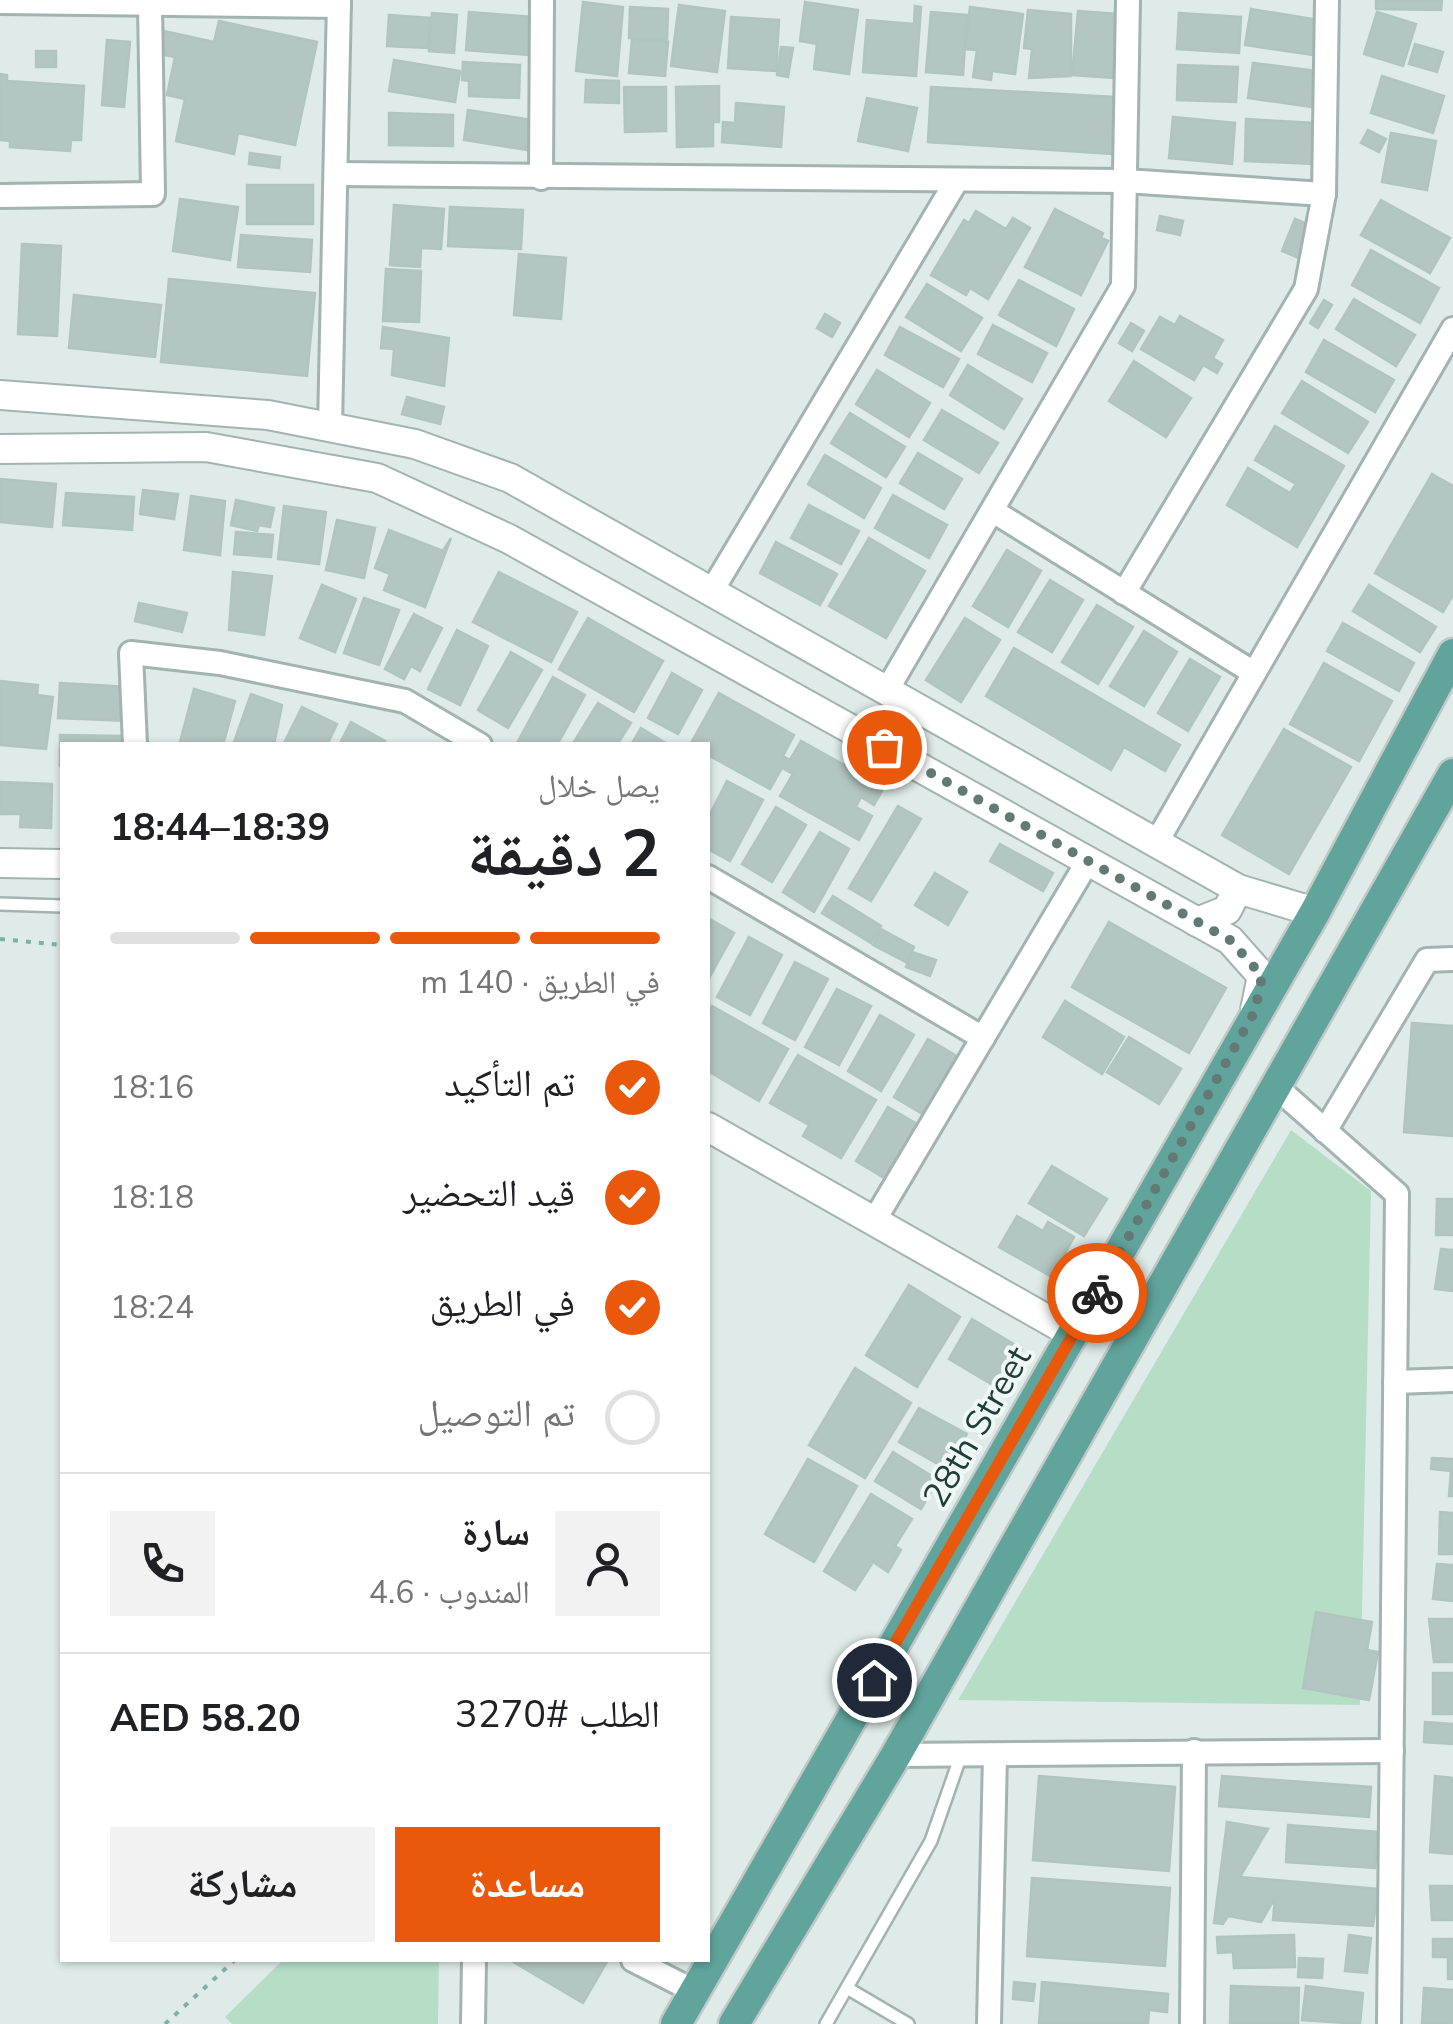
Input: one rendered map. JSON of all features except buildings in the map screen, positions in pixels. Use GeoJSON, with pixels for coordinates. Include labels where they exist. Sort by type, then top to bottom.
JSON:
{"type":"FeatureCollection","features":[{"type":"Feature","properties":{"kind":"main road","name":"28th Street"},"geometry":{"type":"LineString","coordinates":[[676,2024],[1315,912],[1453,654]]}},
{"type":"Feature","properties":{"kind":"main road"},"geometry":{"type":"LineString","coordinates":[[734,2024],[896,1755],[1453,774]]}},
{"type":"Feature","properties":{"kind":"street"},"geometry":{"type":"LineString","coordinates":[[541,178],[542,0]]}},
{"type":"Feature","properties":{"kind":"street"},"geometry":{"type":"LineString","coordinates":[[887,690],[1123,286],[1128,0]]}},
{"type":"Feature","properties":{"kind":"street"},"geometry":{"type":"LineString","coordinates":[[1124,593],[1306,289],[1324,194],[1327,0]]}},
{"type":"Feature","properties":{"kind":"street"},"geometry":{"type":"LineString","coordinates":[[0,2],[339,3],[330,427]]}},
{"type":"Feature","properties":{"kind":"street"},"geometry":{"type":"LineString","coordinates":[[0,196],[153,194],[150,4]]}},
{"type":"Feature","properties":{"kind":"street"},"geometry":{"type":"LineString","coordinates":[[336,174],[1124,182],[1324,194]]}},
{"type":"Feature","properties":{"kind":"street"},"geometry":{"type":"LineString","coordinates":[[713,589],[957,180]]}},
{"type":"Feature","properties":{"kind":"street"},"geometry":{"type":"LineString","coordinates":[[1156,843],[1453,329]]}},
{"type":"Feature","properties":{"kind":"street"},"geometry":{"type":"LineString","coordinates":[[0,395],[268,415],[415,444],[510,478],[713,589],[1238,889],[1315,912]]}},
{"type":"Feature","properties":{"kind":"street"},"geometry":{"type":"LineString","coordinates":[[0,449],[206,447],[377,478],[508,538],[1230,940],[1262,976],[1255,1011]]}},
{"type":"Feature","properties":{"kind":"street"},"geometry":{"type":"LineString","coordinates":[[993,511],[1254,673]]}},
{"type":"Feature","properties":{"kind":"street"},"geometry":{"type":"LineString","coordinates":[[135,742],[131,653],[220,663],[405,702],[475,742]]}},
{"type":"Feature","properties":{"kind":"street"},"geometry":{"type":"LineString","coordinates":[[874,1221],[1088,861]]}},
{"type":"Feature","properties":{"kind":"street"},"geometry":{"type":"LineString","coordinates":[[0,863],[60,864]]}},
{"type":"Feature","properties":{"kind":"street"},"geometry":{"type":"LineString","coordinates":[[710,879],[983,1038]]}},
{"type":"Feature","properties":{"kind":"street"},"geometry":{"type":"LineString","coordinates":[[1198,922],[1227,910],[1238,889]]}},
{"type":"Feature","properties":{"kind":"street"},"geometry":{"type":"LineString","coordinates":[[1325,1131],[1427,960],[1453,960]]}},
{"type":"Feature","properties":{"kind":"street"},"geometry":{"type":"LineString","coordinates":[[1274,1086],[1398,1194],[1389,2024]]}},
{"type":"Feature","properties":{"kind":"street"},"geometry":{"type":"LineString","coordinates":[[710,1128],[1074,1334]]}},
{"type":"Feature","properties":{"kind":"street"},"geometry":{"type":"LineString","coordinates":[[1395,1382],[1453,1380]]}},
{"type":"Feature","properties":{"kind":"street"},"geometry":{"type":"LineString","coordinates":[[1192,2024],[1194,1751]]}},
{"type":"Feature","properties":{"kind":"street"},"geometry":{"type":"LineString","coordinates":[[896,1755],[1392,1751]]}},
{"type":"Feature","properties":{"kind":"street"},"geometry":{"type":"LineString","coordinates":[[990,2024],[995,1755]]}},
{"type":"Feature","properties":{"kind":"street"},"geometry":{"type":"LineString","coordinates":[[474,1962],[474,2024]]}},
{"type":"Feature","properties":{"kind":"street"},"geometry":{"type":"LineString","coordinates":[[636,1962],[694,1992]]}},
{"type":"Feature","properties":{"kind":"lane"},"geometry":{"type":"LineString","coordinates":[[0,904],[60,906]]}},
{"type":"Feature","properties":{"kind":"lane"},"geometry":{"type":"LineString","coordinates":[[826,2024],[931,1841],[960,1755]]}},
{"type":"Feature","properties":{"kind":"lane"},"geometry":{"type":"LineString","coordinates":[[846,1988],[908,2024]]}},
{"type":"Feature","properties":{"kind":"path"},"geometry":{"type":"LineString","coordinates":[[0,939],[60,945]]}},
{"type":"Feature","properties":{"kind":"path"},"geometry":{"type":"LineString","coordinates":[[164,2024],[233,1962]]}},
{"type":"Feature","properties":{"kind":"green space"},"geometry":{"type":"Polygon","coordinates":[[[1291,1130],[1371,1191],[1360,1705],[958,1700],[1291,1130]]]}},
{"type":"Feature","properties":{"kind":"green space"},"geometry":{"type":"Polygon","coordinates":[[[281,1962],[439,1962],[438,2024],[232,2024],[225,2017],[281,1962]]]}},
{"type":"Feature","properties":{"kind":"way so far"},"geometry":{"type":"LineString","coordinates":[[884,747],[1230,940],[1262,976],[1255,1011],[1097,1293]]}},
{"type":"Feature","properties":{"kind":"route"},"geometry":{"type":"LineString","coordinates":[[874,1680],[1097,1293]]}}]}
